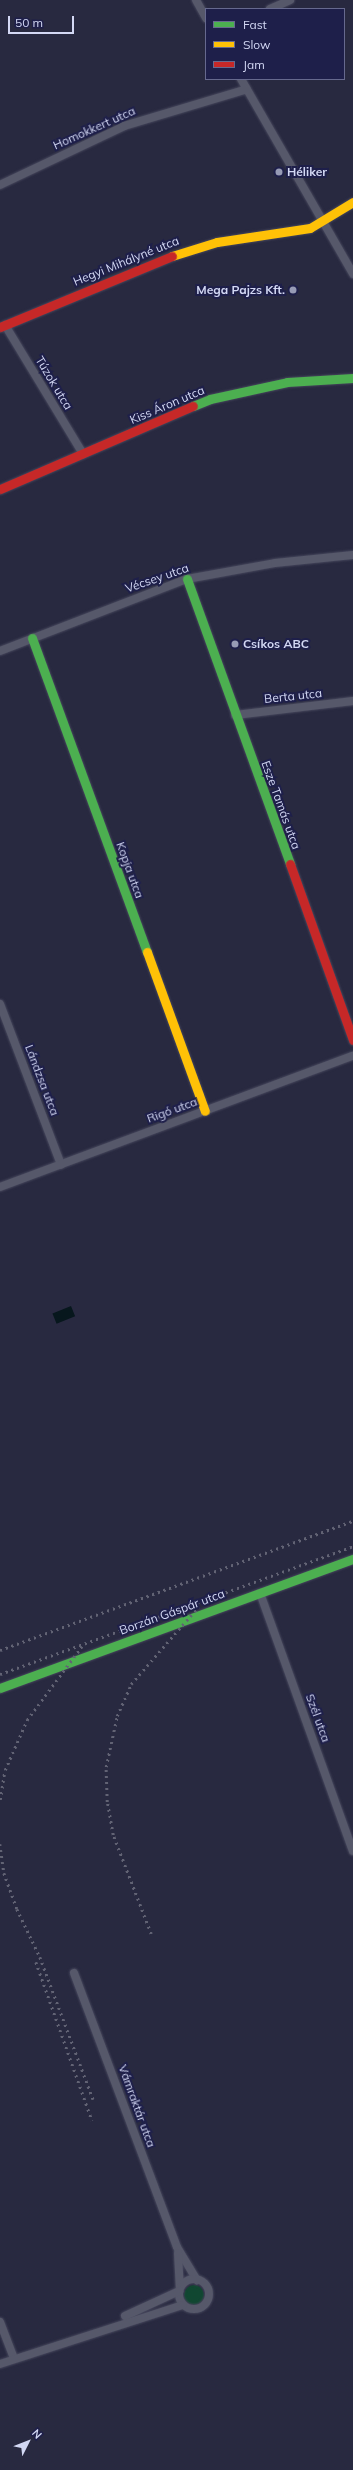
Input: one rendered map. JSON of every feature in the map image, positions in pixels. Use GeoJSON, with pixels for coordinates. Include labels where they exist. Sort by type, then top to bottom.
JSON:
{"type":"FeatureCollection","features":[{"type":"Feature","properties":{"kind":"street"},"geometry":{"type":"LineString","coordinates":[[196,0],[205,16]]}},
{"type":"Feature","properties":{"kind":"street"},"geometry":{"type":"LineString","coordinates":[[272,8],[290,0]]}},
{"type":"Feature","properties":{"kind":"street"},"geometry":{"type":"LineString","coordinates":[[242,80],[353,274]]}},
{"type":"Feature","properties":{"kind":"street","name":"Homokkert utca"},"geometry":{"type":"LineString","coordinates":[[0,185],[124,126],[247,89]]}},
{"type":"Feature","properties":{"kind":"street","name":"Hegyi Mihályné utca"},"geometry":{"type":"LineString","coordinates":[[3,326],[185,250],[300,230],[323,222],[353,202]]}},
{"type":"Feature","properties":{"kind":"street","name":"Túzok utca"},"geometry":{"type":"LineString","coordinates":[[3,326],[83,454]]}},
{"type":"Feature","properties":{"kind":"street","name":"Kiss Áron utca"},"geometry":{"type":"LineString","coordinates":[[0,489],[217,397],[287,382],[353,378]]}},
{"type":"Feature","properties":{"kind":"street","name":"Vécsey utca"},"geometry":{"type":"LineString","coordinates":[[0,651],[187,579],[275,563],[353,555]]}},
{"type":"Feature","properties":{"kind":"street","name":"Esze Tamás utca"},"geometry":{"type":"LineString","coordinates":[[187,579],[353,1040]]}},
{"type":"Feature","properties":{"kind":"street","name":"Kopja utca"},"geometry":{"type":"LineString","coordinates":[[32,638],[205,1111]]}},
{"type":"Feature","properties":{"kind":"street","name":"Berta utca"},"geometry":{"type":"LineString","coordinates":[[235,714],[353,701]]}},
{"type":"Feature","properties":{"kind":"street","name":"Lándzsa utca"},"geometry":{"type":"LineString","coordinates":[[0,1004],[61,1165]]}},
{"type":"Feature","properties":{"kind":"street","name":"Rigó utca"},"geometry":{"type":"LineString","coordinates":[[0,1187],[353,1056]]}},
{"type":"Feature","properties":{"kind":"street","name":"Borzán Gáspár utca"},"geometry":{"type":"LineString","coordinates":[[0,1688],[353,1559]]}},
{"type":"Feature","properties":{"kind":"street","name":"Szél utca"},"geometry":{"type":"LineString","coordinates":[[260,1593],[353,1851]]}},
{"type":"Feature","properties":{"kind":"street","name":"Vámraktár utca"},"geometry":{"type":"LineString","coordinates":[[74,1973],[177,2246],[197,2280]]}},
{"type":"Feature","properties":{"kind":"street","name":"Vámraktár utca"},"geometry":{"type":"LineString","coordinates":[[177,2246],[182,2277],[180,2289]]}},
{"type":"Feature","properties":{"kind":"street"},"geometry":{"type":"LineString","coordinates":[[0,2364],[84,2334],[183,2305],[196,2309],[208,2301],[206,2286],[197,2280],[84,2334]]}},
{"type":"Feature","properties":{"kind":"street"},"geometry":{"type":"LineString","coordinates":[[180,2289],[183,2305]]}},
{"type":"Feature","properties":{"kind":"street"},"geometry":{"type":"LineString","coordinates":[[0,2322],[14,2358]]}},
{"type":"Feature","properties":{"kind":"green space"},"geometry":{"type":"Polygon","coordinates":[[[190,2285],[198,2285],[204,2291],[204,2299],[198,2305],[190,2305],[184,2299],[184,2291],[190,2285]]]}},
{"type":"Feature","properties":{"kind":"shaded area"},"geometry":{"type":"Polygon","coordinates":[[[71,1306],[75,1316],[57,1324],[52,1313],[71,1306]]]}},
{"type":"Feature","properties":{"kind":"railway"},"geometry":{"type":"LineString","coordinates":[[0,1650],[353,1521]]}},
{"type":"Feature","properties":{"kind":"railway"},"geometry":{"type":"LineString","coordinates":[[0,1674],[353,1546]]}},
{"type":"Feature","properties":{"kind":"railway"},"geometry":{"type":"LineString","coordinates":[[151,1934],[113,1835],[107,1802],[106,1767],[117,1716],[131,1684],[199,1606]]}},
{"type":"Feature","properties":{"kind":"railway"},"geometry":{"type":"LineString","coordinates":[[0,1800],[5,1770],[27,1720],[82,1646]]}},
{"type":"Feature","properties":{"kind":"railway"},"geometry":{"type":"LineString","coordinates":[[0,1844],[4,1873],[17,1909],[40,1957],[93,2099]]}},
{"type":"Feature","properties":{"kind":"railway"},"geometry":{"type":"LineString","coordinates":[[36,1962],[92,2120]]}},
{"type":"Feature","properties":{"kind":"traffic: fast"},"geometry":{"type":"LineString","coordinates":[[193,406],[210,399],[287,382],[353,378]]}},
{"type":"Feature","properties":{"kind":"traffic: fast"},"geometry":{"type":"LineString","coordinates":[[187,579],[290,864]]}},
{"type":"Feature","properties":{"kind":"traffic: fast"},"geometry":{"type":"LineString","coordinates":[[32,638],[147,952]]}},
{"type":"Feature","properties":{"kind":"traffic: fast"},"geometry":{"type":"LineString","coordinates":[[0,1688],[353,1559]]}},
{"type":"Feature","properties":{"kind":"traffic: slow"},"geometry":{"type":"LineString","coordinates":[[172,256],[217,242],[310,228],[353,202]]}},
{"type":"Feature","properties":{"kind":"traffic: slow"},"geometry":{"type":"LineString","coordinates":[[147,952],[205,1111]]}},
{"type":"Feature","properties":{"kind":"traffic: jam"},"geometry":{"type":"LineString","coordinates":[[0,327],[172,256]]}},
{"type":"Feature","properties":{"kind":"traffic: jam"},"geometry":{"type":"LineString","coordinates":[[0,489],[193,406]]}},
{"type":"Feature","properties":{"kind":"traffic: jam"},"geometry":{"type":"LineString","coordinates":[[290,864],[353,1040]]}},
{"type":"Feature","properties":{"kind":"place","name":"Héliker"},"geometry":{"type":"Point","coordinates":[279,172]}},
{"type":"Feature","properties":{"kind":"place","name":"Mega Pajzs Kft."},"geometry":{"type":"Point","coordinates":[293,290]}},
{"type":"Feature","properties":{"kind":"place","name":"Csíkos ABC"},"geometry":{"type":"Point","coordinates":[235,644]}}]}
